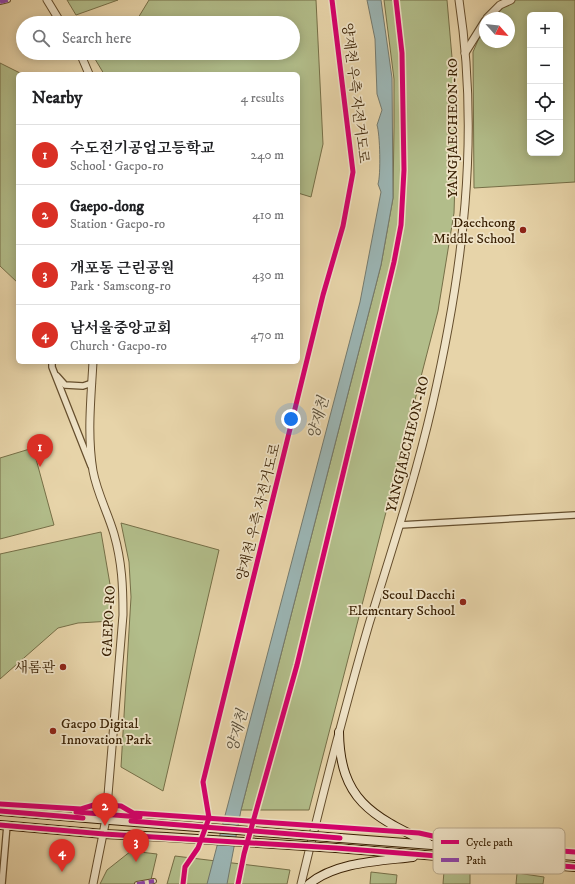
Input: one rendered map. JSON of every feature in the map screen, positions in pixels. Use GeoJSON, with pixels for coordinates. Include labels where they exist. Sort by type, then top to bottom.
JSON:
{"type":"FeatureCollection","features":[{"type":"Feature","properties":{"kind":"main road"},"geometry":{"type":"LineString","coordinates":[[339,732],[339,755],[352,789],[361,803],[370,812],[432,845]]}},
{"type":"Feature","properties":{"kind":"main road"},"geometry":{"type":"LineString","coordinates":[[0,811],[432,845]]}},
{"type":"Feature","properties":{"kind":"main road"},"geometry":{"type":"LineString","coordinates":[[4,825],[104,834],[433,855]]}},
{"type":"Feature","properties":{"kind":"main road"},"geometry":{"type":"LineString","coordinates":[[309,884],[324,874],[343,868],[430,855]]}},
{"type":"Feature","properties":{"kind":"main road"},"geometry":{"type":"LineString","coordinates":[[565,855],[575,856]]}},
{"type":"Feature","properties":{"kind":"main road"},"geometry":{"type":"LineString","coordinates":[[565,866],[575,867]]}},
{"type":"Feature","properties":{"kind":"street"},"geometry":{"type":"LineString","coordinates":[[0,2],[8,0]]}},
{"type":"Feature","properties":{"kind":"street"},"geometry":{"type":"LineString","coordinates":[[47,0],[57,16]]}},
{"type":"Feature","properties":{"kind":"street","name":"YANGJAECHEON-RO"},"geometry":{"type":"LineString","coordinates":[[301,884],[339,732],[400,525],[432,408],[450,321],[460,264],[468,172],[465,54],[459,0]]}},
{"type":"Feature","properties":{"kind":"street"},"geometry":{"type":"LineString","coordinates":[[493,12],[500,5],[511,0]]}},
{"type":"Feature","properties":{"kind":"street"},"geometry":{"type":"LineString","coordinates":[[465,54],[479,31]]}},
{"type":"Feature","properties":{"kind":"street"},"geometry":{"type":"LineString","coordinates":[[83,60],[88,72]]}},
{"type":"Feature","properties":{"kind":"street"},"geometry":{"type":"LineString","coordinates":[[52,364],[55,374],[94,473]]}},
{"type":"Feature","properties":{"kind":"street","name":"GAEPO-RO"},"geometry":{"type":"LineString","coordinates":[[92,884],[104,834],[106,819],[123,615],[123,582],[121,562],[114,534],[94,473],[90,442],[93,364]]}},
{"type":"Feature","properties":{"kind":"street"},"geometry":{"type":"LineString","coordinates":[[55,374],[65,384],[83,386],[92,383]]}},
{"type":"Feature","properties":{"kind":"street"},"geometry":{"type":"LineString","coordinates":[[400,525],[575,515]]}},
{"type":"Feature","properties":{"kind":"street"},"geometry":{"type":"LineString","coordinates":[[2,884],[4,825]]}},
{"type":"Feature","properties":{"kind":"street"},"geometry":{"type":"LineString","coordinates":[[137,884],[154,881]]}},
{"type":"Feature","properties":{"kind":"green space"},"geometry":{"type":"Polygon","coordinates":[[[67,0],[118,0],[76,15],[67,0]]]}},
{"type":"Feature","properties":{"kind":"green space"},"geometry":{"type":"Polygon","coordinates":[[[149,0],[316,0],[323,144],[311,197],[300,194],[300,72],[103,72],[96,60],[300,60],[300,16],[139,16],[149,0]]]}},
{"type":"Feature","properties":{"kind":"green space"},"geometry":{"type":"Polygon","coordinates":[[[384,0],[447,0],[457,115],[454,213],[438,311],[309,810],[241,810],[381,265],[393,198],[394,79],[384,0]]]}},
{"type":"Feature","properties":{"kind":"green space"},"geometry":{"type":"Polygon","coordinates":[[[507,0],[575,0],[575,182],[474,188],[473,52],[479,38],[479,48],[515,48],[515,12],[495,12],[507,0]]]}},
{"type":"Feature","properties":{"kind":"green space"},"geometry":{"type":"Polygon","coordinates":[[[0,63],[18,72],[16,72],[16,281],[0,266],[0,63]]]}},
{"type":"Feature","properties":{"kind":"green space"},"geometry":{"type":"Polygon","coordinates":[[[33,448],[54,525],[0,539],[0,458],[33,448]]]}},
{"type":"Feature","properties":{"kind":"green space"},"geometry":{"type":"Polygon","coordinates":[[[121,523],[219,550],[163,791],[121,767],[131,597],[129,562],[121,523]]]}},
{"type":"Feature","properties":{"kind":"green space"},"geometry":{"type":"Polygon","coordinates":[[[101,532],[111,590],[112,621],[78,623],[58,628],[0,679],[0,554],[101,532]]]}},
{"type":"Feature","properties":{"kind":"green space"},"geometry":{"type":"Polygon","coordinates":[[[131,851],[157,854],[150,884],[100,884],[107,870],[131,851]]]}},
{"type":"Feature","properties":{"kind":"green space"},"geometry":{"type":"Polygon","coordinates":[[[175,856],[290,870],[287,884],[167,884],[175,856]]]}},
{"type":"Feature","properties":{"kind":"green space"},"geometry":{"type":"Polygon","coordinates":[[[371,872],[397,875],[396,884],[370,884],[371,872]]]}},
{"type":"Feature","properties":{"kind":"green space"},"geometry":{"type":"Polygon","coordinates":[[[444,874],[470,874],[470,884],[443,884],[444,874]]]}},
{"type":"Feature","properties":{"kind":"green space"},"geometry":{"type":"Polygon","coordinates":[[[517,874],[544,877],[543,884],[516,884],[517,874]]]}},
{"type":"Feature","properties":{"kind":"water"},"geometry":{"type":"Polygon","coordinates":[[[367,0],[381,0],[392,78],[393,198],[381,265],[241,810],[227,884],[207,884],[360,302],[381,192],[378,184],[380,154],[377,125],[382,110],[377,94],[375,39],[367,0]]]}},
{"type":"Feature","properties":{"kind":"marked path"},"geometry":{"type":"LineString","coordinates":[[0,2],[8,0]]}},
{"type":"Feature","properties":{"kind":"marked path"},"geometry":{"type":"LineString","coordinates":[[137,884],[154,881]]}},
{"type":"Feature","properties":{"kind":"cycle path","name":"양재천 우측 자전거도로"},"geometry":{"type":"LineString","coordinates":[[183,884],[185,867],[198,848],[209,818],[203,782],[323,295],[343,226],[353,172],[332,0]]}},
{"type":"Feature","properties":{"kind":"cycle path"},"geometry":{"type":"LineString","coordinates":[[238,884],[244,854],[297,665],[394,262],[401,225],[404,170],[402,53],[396,0]]}},
{"type":"Feature","properties":{"kind":"cycle path"},"geometry":{"type":"LineString","coordinates":[[0,804],[81,809],[97,804],[121,806],[133,813],[419,833],[433,836]]}},
{"type":"Feature","properties":{"kind":"cycle path"},"geometry":{"type":"LineString","coordinates":[[0,811],[83,818]]}},
{"type":"Feature","properties":{"kind":"cycle path"},"geometry":{"type":"LineString","coordinates":[[76,812],[140,817]]}},
{"type":"Feature","properties":{"kind":"cycle path"},"geometry":{"type":"LineString","coordinates":[[131,821],[340,838]]}},
{"type":"Feature","properties":{"kind":"cycle path"},"geometry":{"type":"LineString","coordinates":[[0,825],[104,834],[336,848],[433,856]]}},
{"type":"Feature","properties":{"kind":"cycle path"},"geometry":{"type":"LineString","coordinates":[[565,851],[575,852]]}},
{"type":"Feature","properties":{"kind":"cycle path"},"geometry":{"type":"LineString","coordinates":[[565,866],[575,867]]}},
{"type":"Feature","properties":{"kind":"place","name":"Daecheong Middle School"},"geometry":{"type":"Point","coordinates":[523,230]}},
{"type":"Feature","properties":{"kind":"place","name":"수도전기공업고등학교"},"geometry":{"type":"Point","coordinates":[40,467]}},
{"type":"Feature","properties":{"kind":"place","name":"Seoul Daechi Elementary School"},"geometry":{"type":"Point","coordinates":[463,602]}},
{"type":"Feature","properties":{"kind":"place","name":"새롬관"},"geometry":{"type":"Point","coordinates":[63,667]}},
{"type":"Feature","properties":{"kind":"place","name":"Gaepo Digital Innovation Park"},"geometry":{"type":"Point","coordinates":[53,731]}},
{"type":"Feature","properties":{"kind":"place","name":"Gaepo-dong"},"geometry":{"type":"Point","coordinates":[105,826]}},
{"type":"Feature","properties":{"kind":"place","name":"개포동 근린공원"},"geometry":{"type":"Point","coordinates":[136,862]}},
{"type":"Feature","properties":{"kind":"place","name":"남서울중앙교회"},"geometry":{"type":"Point","coordinates":[62,872]}},
{"type":"Feature","properties":{"kind":"water label","name":"양재천"},"geometry":{"type":"Point","coordinates":[318,418]}},
{"type":"Feature","properties":{"kind":"water label","name":"양재천"},"geometry":{"type":"Point","coordinates":[237,731]}}]}
